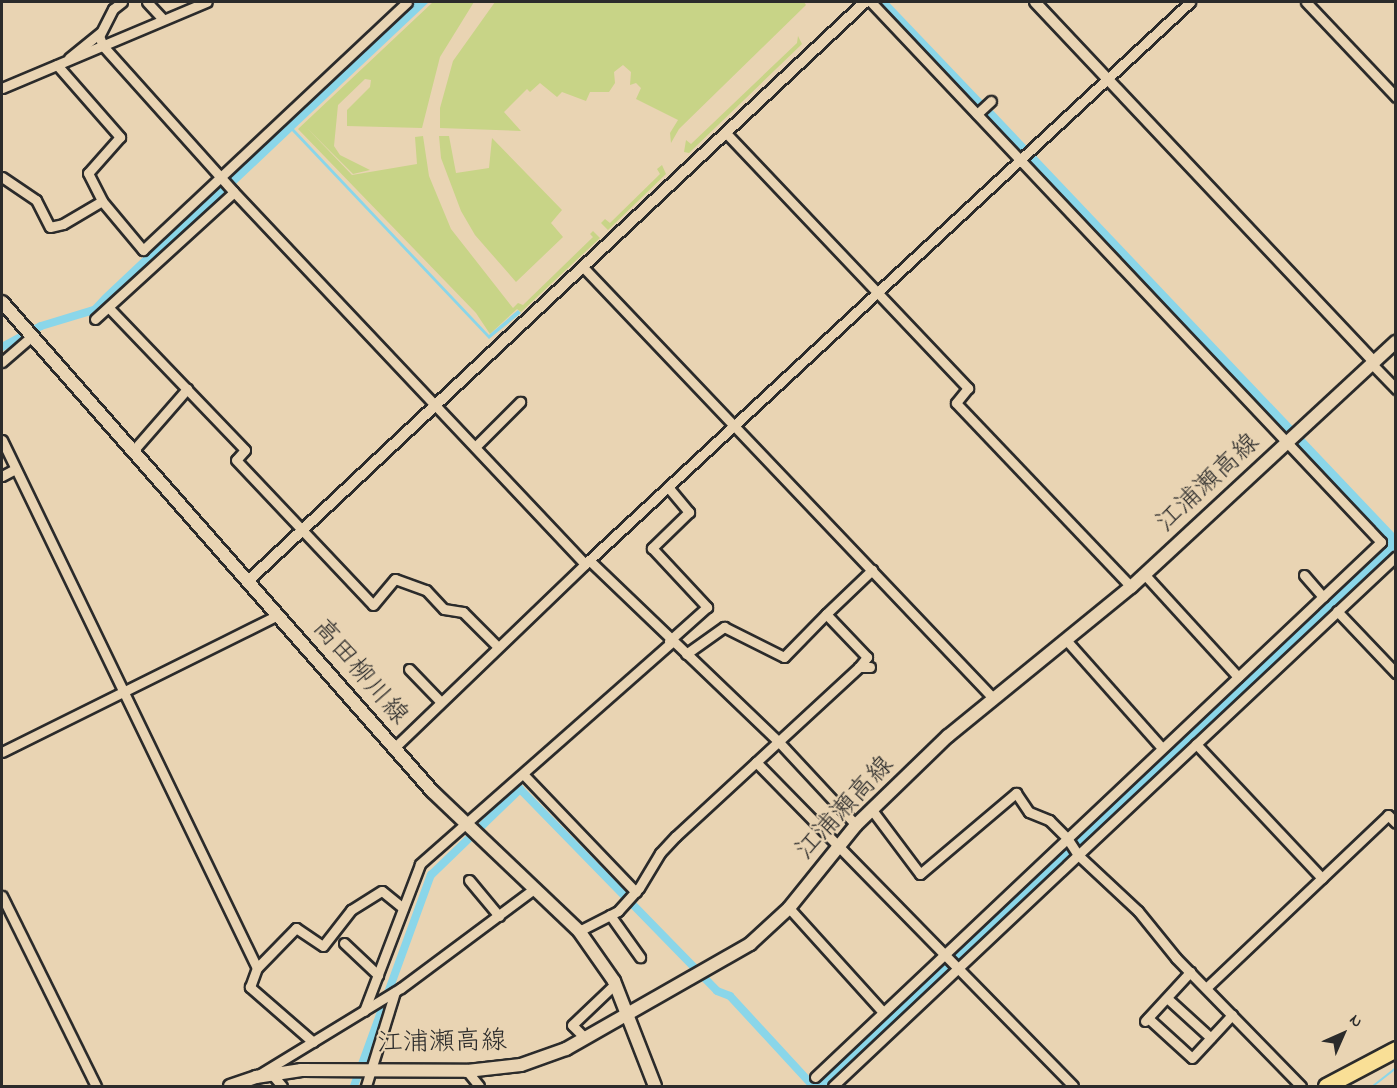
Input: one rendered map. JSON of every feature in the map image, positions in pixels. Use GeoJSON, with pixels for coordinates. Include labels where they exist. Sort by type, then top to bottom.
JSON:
{"type":"FeatureCollection","features":[{"type":"Feature","properties":{"kind":"highway"},"geometry":{"type":"LineString","coordinates":[[1326,1086],[1395,1048]]}},
{"type":"Feature","properties":{"kind":"main road","name":"高田柳川線"},"geometry":{"type":"LineString","coordinates":[[2,302],[394,748],[530,893],[579,931],[615,984],[629,1014],[653,1085]]}},
{"type":"Feature","properties":{"kind":"main road","name":"江浦瀬高線"},"geometry":{"type":"LineString","coordinates":[[230,1086],[272,1073],[342,1068],[467,1071],[521,1065],[585,1038],[750,945],[789,908],[856,825],[992,697],[1067,641],[1145,575],[1395,342]]}},
{"type":"Feature","properties":{"kind":"street"},"geometry":{"type":"LineString","coordinates":[[60,64],[100,33],[113,9],[122,2]]}},
{"type":"Feature","properties":{"kind":"street"},"geometry":{"type":"LineString","coordinates":[[147,2],[162,19]]}},
{"type":"Feature","properties":{"kind":"street"},"geometry":{"type":"LineString","coordinates":[[2,88],[207,2]]}},
{"type":"Feature","properties":{"kind":"street"},"geometry":{"type":"LineString","coordinates":[[60,64],[120,137],[88,173],[102,201],[143,250],[407,2]]}},
{"type":"Feature","properties":{"kind":"street"},"geometry":{"type":"LineString","coordinates":[[248,582],[865,2]]}},
{"type":"Feature","properties":{"kind":"street"},"geometry":{"type":"LineString","coordinates":[[833,1086],[1196,744],[1286,645],[1323,597],[1381,542],[1021,158],[985,108],[871,2]]}},
{"type":"Feature","properties":{"kind":"street"},"geometry":{"type":"LineString","coordinates":[[1035,2],[1395,389]]}},
{"type":"Feature","properties":{"kind":"street"},"geometry":{"type":"LineString","coordinates":[[394,748],[587,562],[1188,2]]}},
{"type":"Feature","properties":{"kind":"street"},"geometry":{"type":"LineString","coordinates":[[1306,2],[1395,98]]}},
{"type":"Feature","properties":{"kind":"street"},"geometry":{"type":"LineString","coordinates":[[100,33],[103,46],[220,177],[476,447],[587,562],[778,741],[856,825]]}},
{"type":"Feature","properties":{"kind":"street"},"geometry":{"type":"LineString","coordinates":[[726,133],[968,388],[956,403],[1131,587]]}},
{"type":"Feature","properties":{"kind":"street"},"geometry":{"type":"LineString","coordinates":[[2,177],[36,200],[50,227],[63,224],[102,201]]}},
{"type":"Feature","properties":{"kind":"street"},"geometry":{"type":"LineString","coordinates":[[95,318],[110,309],[234,191]]}},
{"type":"Feature","properties":{"kind":"street"},"geometry":{"type":"LineString","coordinates":[[583,267],[992,697]]}},
{"type":"Feature","properties":{"kind":"street"},"geometry":{"type":"LineString","coordinates":[[110,309],[245,450],[236,460],[373,605],[395,579],[426,590],[444,609],[463,612],[498,647]]}},
{"type":"Feature","properties":{"kind":"street"},"geometry":{"type":"LineString","coordinates":[[2,362],[32,336]]}},
{"type":"Feature","properties":{"kind":"street"},"geometry":{"type":"LineString","coordinates":[[132,452],[187,389]]}},
{"type":"Feature","properties":{"kind":"street"},"geometry":{"type":"LineString","coordinates":[[476,447],[520,402]]}},
{"type":"Feature","properties":{"kind":"street"},"geometry":{"type":"LineString","coordinates":[[2,440],[121,694],[257,968]]}},
{"type":"Feature","properties":{"kind":"street"},"geometry":{"type":"LineString","coordinates":[[2,476],[15,469]]}},
{"type":"Feature","properties":{"kind":"street"},"geometry":{"type":"LineString","coordinates":[[368,1009],[378,975],[420,864],[524,775],[707,607],[652,548],[689,512],[668,487]]}},
{"type":"Feature","properties":{"kind":"street"},"geometry":{"type":"LineString","coordinates":[[815,1077],[1238,677],[1337,611],[1395,556]]}},
{"type":"Feature","properties":{"kind":"street"},"geometry":{"type":"LineString","coordinates":[[685,654],[724,627],[734,635],[758,641],[784,657],[872,570]]}},
{"type":"Feature","properties":{"kind":"street"},"geometry":{"type":"LineString","coordinates":[[1145,575],[1238,677]]}},
{"type":"Feature","properties":{"kind":"street"},"geometry":{"type":"LineString","coordinates":[[1304,575],[1323,597]]}},
{"type":"Feature","properties":{"kind":"street"},"geometry":{"type":"LineString","coordinates":[[1337,611],[1395,673]]}},
{"type":"Feature","properties":{"kind":"street"},"geometry":{"type":"LineString","coordinates":[[579,931],[614,913],[638,890],[660,853],[867,657],[826,614]]}},
{"type":"Feature","properties":{"kind":"street"},"geometry":{"type":"LineString","coordinates":[[2,752],[278,615]]}},
{"type":"Feature","properties":{"kind":"street"},"geometry":{"type":"LineString","coordinates":[[1067,641],[1162,748]]}},
{"type":"Feature","properties":{"kind":"street"},"geometry":{"type":"LineString","coordinates":[[859,667],[870,666]]}},
{"type":"Feature","properties":{"kind":"street"},"geometry":{"type":"LineString","coordinates":[[409,669],[441,702]]}},
{"type":"Feature","properties":{"kind":"street"},"geometry":{"type":"LineString","coordinates":[[1196,744],[1322,878]]}},
{"type":"Feature","properties":{"kind":"street"},"geometry":{"type":"LineString","coordinates":[[756,762],[1073,1086]]}},
{"type":"Feature","properties":{"kind":"street"},"geometry":{"type":"LineString","coordinates":[[524,775],[638,890]]}},
{"type":"Feature","properties":{"kind":"street"},"geometry":{"type":"LineString","coordinates":[[872,810],[920,874],[1016,793],[1029,812],[1049,820],[1067,837],[1078,855],[1138,911],[1190,972],[1301,1086]]}},
{"type":"Feature","properties":{"kind":"street"},"geometry":{"type":"LineString","coordinates":[[1206,988],[1388,815],[1395,823]]}},
{"type":"Feature","properties":{"kind":"street"},"geometry":{"type":"LineString","coordinates":[[469,880],[499,916]]}},
{"type":"Feature","properties":{"kind":"street"},"geometry":{"type":"LineString","coordinates":[[313,1042],[250,987],[257,968],[296,928],[323,946],[351,910],[382,891],[403,908]]}},
{"type":"Feature","properties":{"kind":"street"},"geometry":{"type":"LineString","coordinates":[[256,1077],[398,990],[530,893]]}},
{"type":"Feature","properties":{"kind":"street"},"geometry":{"type":"LineString","coordinates":[[2,896],[96,1086]]}},
{"type":"Feature","properties":{"kind":"street"},"geometry":{"type":"LineString","coordinates":[[789,908],[883,1012]]}},
{"type":"Feature","properties":{"kind":"street"},"geometry":{"type":"LineString","coordinates":[[614,913],[640,957]]}},
{"type":"Feature","properties":{"kind":"street"},"geometry":{"type":"LineString","coordinates":[[344,943],[378,975]]}},
{"type":"Feature","properties":{"kind":"street"},"geometry":{"type":"LineString","coordinates":[[1190,972],[1146,1020],[1192,1058],[1232,1016]]}},
{"type":"Feature","properties":{"kind":"street"},"geometry":{"type":"LineString","coordinates":[[585,1038],[572,1025],[615,984]]}},
{"type":"Feature","properties":{"kind":"street"},"geometry":{"type":"LineString","coordinates":[[366,1086],[398,990]]}},
{"type":"Feature","properties":{"kind":"street"},"geometry":{"type":"LineString","coordinates":[[1167,998],[1211,1038]]}},
{"type":"Feature","properties":{"kind":"street"},"geometry":{"type":"LineString","coordinates":[[467,1071],[479,1086]]}},
{"type":"Feature","properties":{"kind":"street"},"geometry":{"type":"LineString","coordinates":[[272,1073],[282,1086]]}},
{"type":"Feature","properties":{"kind":"green space"},"geometry":{"type":"Polygon","coordinates":[[[433,2],[474,2],[440,57],[422,128],[347,126],[347,110],[370,87],[371,80],[365,79],[338,105],[334,146],[340,155],[370,170],[353,174],[307,128],[352,175],[417,164],[415,137],[423,136],[429,176],[451,229],[513,308],[518,303],[523,305],[593,237],[590,234],[593,231],[600,238],[521,312],[517,309],[490,334],[476,313],[298,129],[433,2]]]}},
{"type":"Feature","properties":{"kind":"green space"},"geometry":{"type":"Polygon","coordinates":[[[495,2],[804,2],[806,5],[679,129],[671,143],[670,133],[678,120],[636,99],[641,88],[636,83],[630,85],[631,72],[623,65],[614,72],[615,83],[609,92],[590,92],[586,101],[562,92],[557,97],[540,83],[530,92],[527,89],[504,112],[521,131],[440,128],[440,108],[453,61],[495,2]]]}},
{"type":"Feature","properties":{"kind":"green space"},"geometry":{"type":"Polygon","coordinates":[[[798,36],[802,44],[689,153],[684,152],[686,140],[691,144],[797,43],[798,36]]]}},
{"type":"Feature","properties":{"kind":"green space"},"geometry":{"type":"Polygon","coordinates":[[[439,136],[449,136],[456,173],[489,168],[492,138],[562,210],[551,223],[563,237],[516,282],[475,235],[461,211],[441,158],[439,136]]]}},
{"type":"Feature","properties":{"kind":"green space"},"geometry":{"type":"Polygon","coordinates":[[[662,165],[666,174],[608,230],[601,223],[605,219],[610,223],[660,174],[657,169],[662,165]]]}},
{"type":"Feature","properties":{"kind":"water"},"geometry":{"type":"Polygon","coordinates":[[[414,2],[429,2],[294,129],[489,335],[518,310],[521,313],[489,339],[292,131],[112,301],[89,316],[88,311],[103,295],[414,2]]]}},
{"type":"Feature","properties":{"kind":"water"},"geometry":{"type":"Polygon","coordinates":[[[985,102],[1395,534],[1395,550],[826,1086],[816,1086],[816,1080],[1387,542],[988,119],[979,107],[985,102]]]}},
{"type":"Feature","properties":{"kind":"waterway"},"geometry":{"type":"LineString","coordinates":[[883,2],[988,112]]}},
{"type":"Feature","properties":{"kind":"waterway"},"geometry":{"type":"LineString","coordinates":[[2,347],[41,326],[97,309]]}},
{"type":"Feature","properties":{"kind":"waterway"},"geometry":{"type":"LineString","coordinates":[[354,1086],[431,875],[520,789],[717,991],[730,996],[813,1086]]}},
{"type":"Feature","properties":{"kind":"waterway"},"geometry":{"type":"LineString","coordinates":[[1373,1086],[1396,1068]]}}]}
